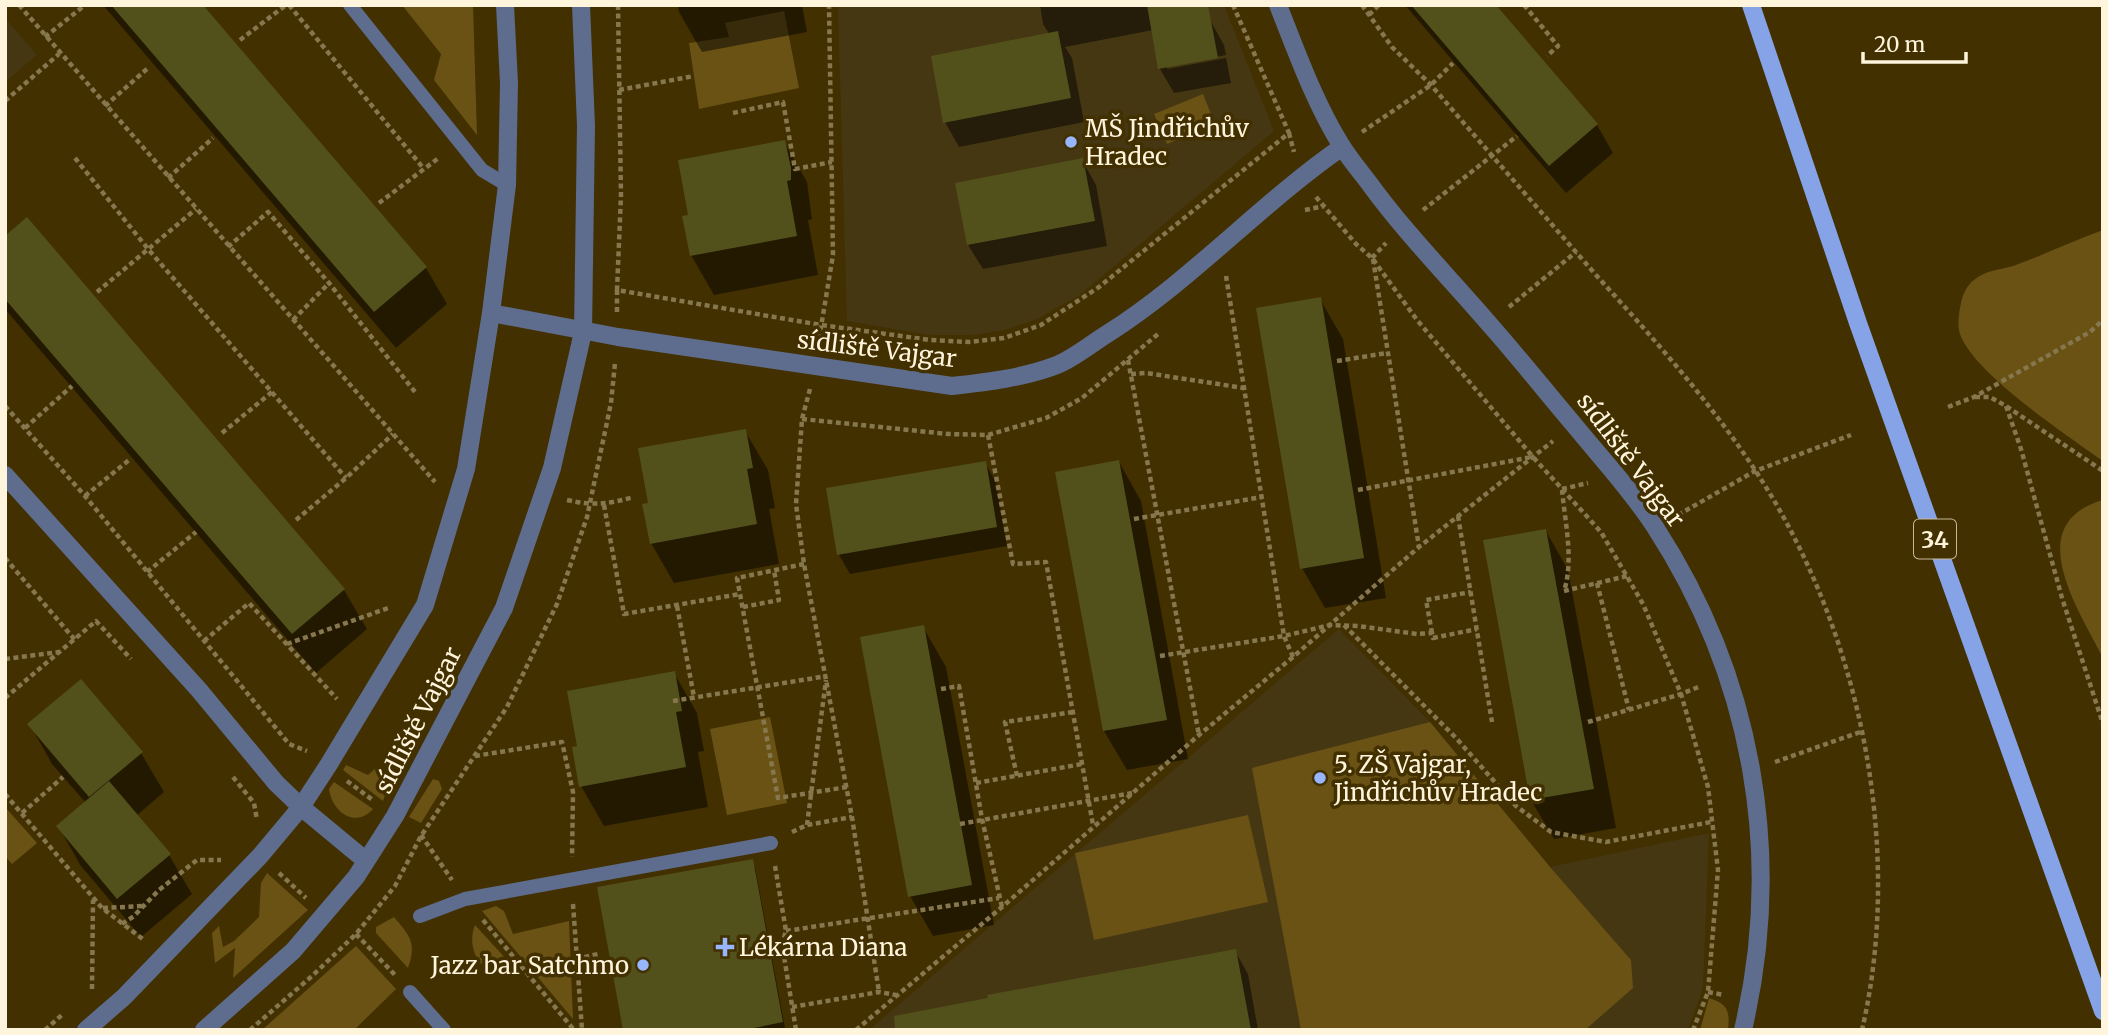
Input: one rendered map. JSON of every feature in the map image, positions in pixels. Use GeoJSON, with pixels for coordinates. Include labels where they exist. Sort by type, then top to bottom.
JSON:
{"type":"FeatureCollection","features":[{"type":"Feature","properties":{"kind":"main road","name":"34"},"geometry":{"type":"LineString","coordinates":[[1751,5],[1858,323],[2103,1011]]}},
{"type":"Feature","properties":{"kind":"street","name":"sídliště Vajgar"},"geometry":{"type":"LineString","coordinates":[[86,1030],[124,997],[260,856],[301,807],[425,605],[466,469],[491,313],[507,185],[509,83],[505,5]]}},
{"type":"Feature","properties":{"kind":"street","name":"sídliště Vajgar"},"geometry":{"type":"LineString","coordinates":[[204,1030],[293,951],[356,877],[396,816],[504,608],[552,468],[583,332],[586,126],[581,5]]}},
{"type":"Feature","properties":{"kind":"street","name":"sídliště Vajgar"},"geometry":{"type":"LineString","coordinates":[[1278,5],[1315,98],[1342,147],[1401,226],[1489,324],[1625,485],[1656,528],[1704,613],[1731,684],[1753,770],[1759,819],[1762,899],[1753,987],[1743,1030]]}},
{"type":"Feature","properties":{"kind":"street","name":"sídliště Vajgar"},"geometry":{"type":"LineString","coordinates":[[491,313],[583,332],[952,386],[1007,380],[1059,364],[1142,311],[1300,176],[1342,147]]}},
{"type":"Feature","properties":{"kind":"street"},"geometry":{"type":"LineString","coordinates":[[5,475],[199,690],[276,783],[365,860]]}},
{"type":"Feature","properties":{"kind":"lane"},"geometry":{"type":"LineString","coordinates":[[350,5],[482,170],[507,185]]}},
{"type":"Feature","properties":{"kind":"lane"},"geometry":{"type":"LineString","coordinates":[[420,916],[465,899],[771,843]]}},
{"type":"Feature","properties":{"kind":"lane"},"geometry":{"type":"LineString","coordinates":[[410,992],[444,1030]]}},
{"type":"Feature","properties":{"kind":"path"},"geometry":{"type":"LineString","coordinates":[[19,5],[59,54],[456,505]]}},
{"type":"Feature","properties":{"kind":"path"},"geometry":{"type":"LineString","coordinates":[[45,37],[85,5]]}},
{"type":"Feature","properties":{"kind":"path"},"geometry":{"type":"LineString","coordinates":[[240,40],[288,5],[424,169],[379,203]]}},
{"type":"Feature","properties":{"kind":"path"},"geometry":{"type":"LineString","coordinates":[[250,1030],[356,934],[395,886],[421,836],[507,707],[557,604],[590,505],[611,403],[618,337],[621,195],[618,5]]}},
{"type":"Feature","properties":{"kind":"path"},"geometry":{"type":"LineString","coordinates":[[821,325],[833,256],[830,5]]}},
{"type":"Feature","properties":{"kind":"path"},"geometry":{"type":"LineString","coordinates":[[617,290],[821,325],[930,340],[969,342],[1004,338],[1041,325],[1099,287],[1289,133],[1233,5]]}},
{"type":"Feature","properties":{"kind":"path"},"geometry":{"type":"LineString","coordinates":[[1362,5],[1392,47],[1431,85],[1699,391],[1755,471],[1795,539],[1826,610],[1863,731],[1878,856],[1874,952],[1862,1030]]}},
{"type":"Feature","properties":{"kind":"path"},"geometry":{"type":"LineString","coordinates":[[1369,15],[1379,5]]}},
{"type":"Feature","properties":{"kind":"path"},"geometry":{"type":"LineString","coordinates":[[1524,5],[1558,46],[1547,56]]}},
{"type":"Feature","properties":{"kind":"path"},"geometry":{"type":"LineString","coordinates":[[5,101],[59,54]]}},
{"type":"Feature","properties":{"kind":"path"},"geometry":{"type":"LineString","coordinates":[[1342,147],[1431,85],[1453,63]]}},
{"type":"Feature","properties":{"kind":"path"},"geometry":{"type":"LineString","coordinates":[[105,106],[148,68]]}},
{"type":"Feature","properties":{"kind":"path"},"geometry":{"type":"LineString","coordinates":[[619,90],[694,76]]}},
{"type":"Feature","properties":{"kind":"path"},"geometry":{"type":"LineString","coordinates":[[733,113],[783,102],[795,169],[833,162]]}},
{"type":"Feature","properties":{"kind":"path"},"geometry":{"type":"LineString","coordinates":[[1401,226],[1517,136]]}},
{"type":"Feature","properties":{"kind":"path"},"geometry":{"type":"LineString","coordinates":[[169,178],[212,138]]}},
{"type":"Feature","properties":{"kind":"path"},"geometry":{"type":"LineString","coordinates":[[75,158],[148,249],[346,478]]}},
{"type":"Feature","properties":{"kind":"path"},"geometry":{"type":"LineString","coordinates":[[1325,206],[1356,244],[1373,258],[1418,320],[1533,457],[1601,531],[1643,604],[1681,694],[1708,787],[1718,870],[1708,992],[1693,1030]]}},
{"type":"Feature","properties":{"kind":"path"},"geometry":{"type":"LineString","coordinates":[[97,292],[196,209]]}},
{"type":"Feature","properties":{"kind":"path"},"geometry":{"type":"LineString","coordinates":[[228,247],[268,212],[329,283],[415,392]]}},
{"type":"Feature","properties":{"kind":"path"},"geometry":{"type":"LineString","coordinates":[[1489,324],[1576,252]]}},
{"type":"Feature","properties":{"kind":"path"},"geometry":{"type":"LineString","coordinates":[[1373,258],[1419,547]]}},
{"type":"Feature","properties":{"kind":"path"},"geometry":{"type":"LineString","coordinates":[[1226,274],[1284,636],[1293,657]]}},
{"type":"Feature","properties":{"kind":"path"},"geometry":{"type":"LineString","coordinates":[[293,320],[329,283]]}},
{"type":"Feature","properties":{"kind":"path"},"geometry":{"type":"LineString","coordinates":[[1948,407],[1974,397],[2090,332],[2103,320]]}},
{"type":"Feature","properties":{"kind":"path"},"geometry":{"type":"LineString","coordinates":[[1337,361],[1387,353]]}},
{"type":"Feature","properties":{"kind":"path"},"geometry":{"type":"LineString","coordinates":[[879,992],[847,786],[804,564],[796,504],[802,418],[948,434],[988,435],[1046,418],[1083,398],[1128,360],[1199,734]]}},
{"type":"Feature","properties":{"kind":"path"},"geometry":{"type":"LineString","coordinates":[[1131,374],[1146,373],[1244,388]]}},
{"type":"Feature","properties":{"kind":"path"},"geometry":{"type":"LineString","coordinates":[[25,428],[72,386]]}},
{"type":"Feature","properties":{"kind":"path"},"geometry":{"type":"LineString","coordinates":[[222,433],[272,392]]}},
{"type":"Feature","properties":{"kind":"path"},"geometry":{"type":"LineString","coordinates":[[1974,397],[1990,397],[2006,406],[2103,471]]}},
{"type":"Feature","properties":{"kind":"path"},"geometry":{"type":"LineString","coordinates":[[5,405],[85,496],[289,744],[312,753],[329,764],[354,788],[421,836],[465,899],[574,1030]]}},
{"type":"Feature","properties":{"kind":"path"},"geometry":{"type":"LineString","coordinates":[[2006,406],[2021,449],[2062,598],[2103,724]]}},
{"type":"Feature","properties":{"kind":"path"},"geometry":{"type":"LineString","coordinates":[[296,520],[393,434]]}},
{"type":"Feature","properties":{"kind":"path"},"geometry":{"type":"LineString","coordinates":[[988,435],[1013,564],[1046,562],[1093,826]]}},
{"type":"Feature","properties":{"kind":"path"},"geometry":{"type":"LineString","coordinates":[[1656,528],[1755,471],[1852,435]]}},
{"type":"Feature","properties":{"kind":"path"},"geometry":{"type":"LineString","coordinates":[[1358,490],[1533,457]]}},
{"type":"Feature","properties":{"kind":"path"},"geometry":{"type":"LineString","coordinates":[[856,1030],[1002,908],[1199,734],[1293,657],[1419,547],[1533,457]]}},
{"type":"Feature","properties":{"kind":"path"},"geometry":{"type":"LineString","coordinates":[[85,496],[129,460]]}},
{"type":"Feature","properties":{"kind":"path"},"geometry":{"type":"LineString","coordinates":[[431,495],[438,468]]}},
{"type":"Feature","properties":{"kind":"path"},"geometry":{"type":"LineString","coordinates":[[1562,489],[1568,552],[1568,580],[1564,592],[1627,576]]}},
{"type":"Feature","properties":{"kind":"path"},"geometry":{"type":"LineString","coordinates":[[590,505],[604,505],[634,497]]}},
{"type":"Feature","properties":{"kind":"path"},"geometry":{"type":"LineString","coordinates":[[1134,519],[1262,497]]}},
{"type":"Feature","properties":{"kind":"path"},"geometry":{"type":"LineString","coordinates":[[604,505],[624,614],[740,594]]}},
{"type":"Feature","properties":{"kind":"path"},"geometry":{"type":"LineString","coordinates":[[1458,516],[1492,722]]}},
{"type":"Feature","properties":{"kind":"path"},"geometry":{"type":"LineString","coordinates":[[147,572],[196,532]]}},
{"type":"Feature","properties":{"kind":"path"},"geometry":{"type":"LineString","coordinates":[[5,558],[75,640]]}},
{"type":"Feature","properties":{"kind":"path"},"geometry":{"type":"LineString","coordinates":[[804,564],[737,578],[778,798],[847,786]]}},
{"type":"Feature","properties":{"kind":"path"},"geometry":{"type":"LineString","coordinates":[[743,607],[779,600],[774,570]]}},
{"type":"Feature","properties":{"kind":"path"},"geometry":{"type":"LineString","coordinates":[[1597,583],[1629,710]]}},
{"type":"Feature","properties":{"kind":"path"},"geometry":{"type":"LineString","coordinates":[[1471,592],[1426,600],[1433,638],[1477,629]]}},
{"type":"Feature","properties":{"kind":"path"},"geometry":{"type":"LineString","coordinates":[[287,644],[391,607],[396,595]]}},
{"type":"Feature","properties":{"kind":"path"},"geometry":{"type":"LineString","coordinates":[[204,641],[249,603],[343,705]]}},
{"type":"Feature","properties":{"kind":"path"},"geometry":{"type":"LineString","coordinates":[[677,606],[694,697]]}},
{"type":"Feature","properties":{"kind":"path"},"geometry":{"type":"LineString","coordinates":[[5,698],[96,621],[132,659]]}},
{"type":"Feature","properties":{"kind":"path"},"geometry":{"type":"LineString","coordinates":[[1160,656],[1284,636],[1330,625],[1417,634],[1432,633]]}},
{"type":"Feature","properties":{"kind":"path"},"geometry":{"type":"LineString","coordinates":[[1344,625],[1457,738],[1516,806],[1551,832],[1606,842],[1711,822]]}},
{"type":"Feature","properties":{"kind":"path"},"geometry":{"type":"LineString","coordinates":[[5,659],[60,652]]}},
{"type":"Feature","properties":{"kind":"path"},"geometry":{"type":"LineString","coordinates":[[673,701],[758,685],[827,676]]}},
{"type":"Feature","properties":{"kind":"path"},"geometry":{"type":"LineString","coordinates":[[807,825],[827,676]]}},
{"type":"Feature","properties":{"kind":"path"},"geometry":{"type":"LineString","coordinates":[[941,689],[959,686],[982,819],[1002,908]]}},
{"type":"Feature","properties":{"kind":"path"},"geometry":{"type":"LineString","coordinates":[[1588,722],[1681,694]]}},
{"type":"Feature","properties":{"kind":"path"},"geometry":{"type":"LineString","coordinates":[[1017,776],[1005,722],[1073,712]]}},
{"type":"Feature","properties":{"kind":"path"},"geometry":{"type":"LineString","coordinates":[[1753,770],[1863,731]]}},
{"type":"Feature","properties":{"kind":"path"},"geometry":{"type":"LineString","coordinates":[[474,756],[562,742],[573,792],[571,879],[582,1030]]}},
{"type":"Feature","properties":{"kind":"path"},"geometry":{"type":"LineString","coordinates":[[976,783],[1082,764]]}},
{"type":"Feature","properties":{"kind":"path"},"geometry":{"type":"LineString","coordinates":[[228,771],[254,803]]}},
{"type":"Feature","properties":{"kind":"path"},"geometry":{"type":"LineString","coordinates":[[22,813],[63,777]]}},
{"type":"Feature","properties":{"kind":"path"},"geometry":{"type":"LineString","coordinates":[[960,824],[1133,792]]}},
{"type":"Feature","properties":{"kind":"path"},"geometry":{"type":"LineString","coordinates":[[5,794],[102,908],[148,943]]}},
{"type":"Feature","properties":{"kind":"path"},"geometry":{"type":"LineString","coordinates":[[796,1030],[782,944],[786,931],[771,843],[807,825],[852,817]]}},
{"type":"Feature","properties":{"kind":"path"},"geometry":{"type":"LineString","coordinates":[[260,856],[350,939]]}},
{"type":"Feature","properties":{"kind":"path"},"geometry":{"type":"LineString","coordinates":[[122,924],[197,860],[229,860]]}},
{"type":"Feature","properties":{"kind":"path"},"geometry":{"type":"LineString","coordinates":[[92,990],[93,898]]}},
{"type":"Feature","properties":{"kind":"path"},"geometry":{"type":"LineString","coordinates":[[786,931],[999,898]]}},
{"type":"Feature","properties":{"kind":"path"},"geometry":{"type":"LineString","coordinates":[[102,908],[145,905]]}},
{"type":"Feature","properties":{"kind":"path"},"geometry":{"type":"LineString","coordinates":[[356,934],[410,992]]}},
{"type":"Feature","properties":{"kind":"path"},"geometry":{"type":"LineString","coordinates":[[576,958],[598,954]]}},
{"type":"Feature","properties":{"kind":"path"},"geometry":{"type":"LineString","coordinates":[[792,1007],[879,992],[897,995]]}},
{"type":"Feature","properties":{"kind":"shaded area"},"geometry":{"type":"Polygon","coordinates":[[[402,5],[473,5],[477,135],[434,80],[441,54],[402,5]]]}},
{"type":"Feature","properties":{"kind":"shaded area"},"geometry":{"type":"Polygon","coordinates":[[[838,5],[1224,5],[1274,131],[1080,295],[1037,319],[1005,330],[974,335],[929,335],[847,321],[838,5]]]}},
{"type":"Feature","properties":{"kind":"shaded area"},"geometry":{"type":"Polygon","coordinates":[[[784,11],[799,88],[699,109],[689,43],[729,37],[725,23],[784,11]]]}},
{"type":"Feature","properties":{"kind":"shaded area"},"geometry":{"type":"Polygon","coordinates":[[[5,18],[37,55],[5,82],[5,18]]]}},
{"type":"Feature","properties":{"kind":"shaded area"},"geometry":{"type":"Polygon","coordinates":[[[1203,94],[1215,124],[1167,144],[1154,114],[1203,94]]]}},
{"type":"Feature","properties":{"kind":"shaded area"},"geometry":{"type":"Polygon","coordinates":[[[2103,230],[2103,461],[2023,403],[1983,367],[1968,350],[1958,323],[1964,293],[1969,284],[1978,277],[2024,262],[2103,230]]]}},
{"type":"Feature","properties":{"kind":"shaded area"},"geometry":{"type":"Polygon","coordinates":[[[2103,500],[2103,658],[2071,593],[2063,570],[2060,548],[2065,528],[2078,512],[2103,500]]]}},
{"type":"Feature","properties":{"kind":"shaded area","name":"5. ZŠ Vajgar, Jindřichův Hradec"},"geometry":{"type":"Polygon","coordinates":[[[1339,629],[1430,722],[1550,867],[1709,833],[1703,988],[1688,1030],[869,1030],[1339,629]]]}},
{"type":"Feature","properties":{"kind":"shaded area"},"geometry":{"type":"Polygon","coordinates":[[[770,717],[787,803],[727,815],[710,729],[770,717]]]}},
{"type":"Feature","properties":{"kind":"shaded area"},"geometry":{"type":"Polygon","coordinates":[[[1430,722],[1631,960],[1633,988],[1585,1030],[1301,1030],[1252,768],[1430,722]]]}},
{"type":"Feature","properties":{"kind":"shaded area"},"geometry":{"type":"Polygon","coordinates":[[[346,765],[368,775],[376,768],[386,792],[383,801],[343,770],[346,765]]]}},
{"type":"Feature","properties":{"kind":"shaded area"},"geometry":{"type":"Polygon","coordinates":[[[433,779],[439,781],[442,789],[421,823],[409,817],[433,779]]]}},
{"type":"Feature","properties":{"kind":"shaded area"},"geometry":{"type":"Polygon","coordinates":[[[334,782],[373,809],[359,818],[352,818],[339,811],[329,789],[334,782]]]}},
{"type":"Feature","properties":{"kind":"shaded area"},"geometry":{"type":"Polygon","coordinates":[[[5,807],[37,843],[12,864],[5,856],[5,807]]]}},
{"type":"Feature","properties":{"kind":"shaded area"},"geometry":{"type":"Polygon","coordinates":[[[1248,815],[1268,902],[1094,940],[1075,853],[1248,815]]]}},
{"type":"Feature","properties":{"kind":"shaded area"},"geometry":{"type":"Polygon","coordinates":[[[267,873],[308,910],[233,978],[235,948],[215,963],[212,933],[219,926],[223,947],[234,941],[259,917],[261,883],[267,873]]]}},
{"type":"Feature","properties":{"kind":"shaded area"},"geometry":{"type":"Polygon","coordinates":[[[496,906],[504,911],[513,934],[569,921],[573,1019],[482,911],[496,906]]]}},
{"type":"Feature","properties":{"kind":"shaded area"},"geometry":{"type":"Polygon","coordinates":[[[394,917],[404,929],[412,946],[408,968],[376,933],[376,927],[394,917]]]}},
{"type":"Feature","properties":{"kind":"shaded area"},"geometry":{"type":"Polygon","coordinates":[[[475,925],[507,960],[490,968],[478,960],[472,944],[475,925]]]}},
{"type":"Feature","properties":{"kind":"shaded area"},"geometry":{"type":"Polygon","coordinates":[[[356,946],[396,989],[354,1030],[262,1030],[356,946]]]}},
{"type":"Feature","properties":{"kind":"shaded area"},"geometry":{"type":"Polygon","coordinates":[[[1709,998],[1726,1009],[1729,1018],[1728,1030],[1700,1030],[1709,998]]]}},
{"type":"Feature","properties":{"kind":"building"},"geometry":{"type":"Polygon","coordinates":[[[111,5],[203,5],[427,267],[374,312],[111,5]]]}},
{"type":"Feature","properties":{"kind":"building"},"geometry":{"type":"Polygon","coordinates":[[[1147,5],[1208,5],[1218,58],[1158,69],[1147,5]]]}},
{"type":"Feature","properties":{"kind":"building"},"geometry":{"type":"Polygon","coordinates":[[[1411,5],[1496,5],[1598,124],[1549,166],[1411,5]]]}},
{"type":"Feature","properties":{"kind":"building"},"geometry":{"type":"Polygon","coordinates":[[[1058,31],[1071,98],[943,123],[931,56],[1058,31]]]}},
{"type":"Feature","properties":{"kind":"building"},"geometry":{"type":"Polygon","coordinates":[[[785,140],[791,168],[791,180],[787,181],[797,236],[690,256],[682,216],[688,215],[678,160],[785,140]]]}},
{"type":"Feature","properties":{"kind":"building"},"geometry":{"type":"Polygon","coordinates":[[[1083,158],[1095,221],[967,245],[955,183],[1083,158]]]}},
{"type":"Feature","properties":{"kind":"building"},"geometry":{"type":"Polygon","coordinates":[[[27,217],[345,589],[292,634],[5,299],[5,236],[27,217]]]}},
{"type":"Feature","properties":{"kind":"building"},"geometry":{"type":"Polygon","coordinates":[[[1321,297],[1364,558],[1300,569],[1256,308],[1321,297]]]}},
{"type":"Feature","properties":{"kind":"building"},"geometry":{"type":"Polygon","coordinates":[[[746,429],[753,468],[747,469],[757,524],[650,544],[642,504],[648,503],[638,448],[746,429]]]}},
{"type":"Feature","properties":{"kind":"building"},"geometry":{"type":"Polygon","coordinates":[[[1119,460],[1167,720],[1103,731],[1055,472],[1119,460]]]}},
{"type":"Feature","properties":{"kind":"building"},"geometry":{"type":"Polygon","coordinates":[[[986,461],[997,527],[837,555],[826,488],[986,461]]]}},
{"type":"Feature","properties":{"kind":"building"},"geometry":{"type":"Polygon","coordinates":[[[1546,529],[1594,789],[1530,800],[1483,540],[1546,529]]]}},
{"type":"Feature","properties":{"kind":"building"},"geometry":{"type":"Polygon","coordinates":[[[924,625],[972,885],[908,897],[860,637],[924,625]]]}},
{"type":"Feature","properties":{"kind":"building"},"geometry":{"type":"Polygon","coordinates":[[[675,671],[682,711],[676,712],[686,767],[579,787],[572,747],[577,746],[567,691],[675,671]]]}},
{"type":"Feature","properties":{"kind":"building"},"geometry":{"type":"Polygon","coordinates":[[[81,679],[143,752],[89,797],[27,724],[81,679]]]}},
{"type":"Feature","properties":{"kind":"building"},"geometry":{"type":"Polygon","coordinates":[[[109,781],[171,854],[117,899],[56,826],[109,781]]]}},
{"type":"Feature","properties":{"kind":"building"},"geometry":{"type":"Polygon","coordinates":[[[753,859],[783,1022],[744,1030],[623,1030],[597,887],[753,859]]]}},
{"type":"Feature","properties":{"kind":"building"},"geometry":{"type":"Polygon","coordinates":[[[1236,949],[1251,1030],[895,1030],[894,1016],[988,998],[987,995],[1236,949]]]}},
{"type":"Feature","properties":{"kind":"place","name":"MŠ Jindřichův Hradec"},"geometry":{"type":"Point","coordinates":[1071,142]}},
{"type":"Feature","properties":{"kind":"place","name":"5. ZŠ Vajgar, Jindřichův Hradec"},"geometry":{"type":"Point","coordinates":[1320,778]}},
{"type":"Feature","properties":{"kind":"place","name":"Lékárna Diana"},"geometry":{"type":"Point","coordinates":[725,947]}},
{"type":"Feature","properties":{"kind":"place","name":"Jazz bar Satchmo"},"geometry":{"type":"Point","coordinates":[643,965]}}]}
